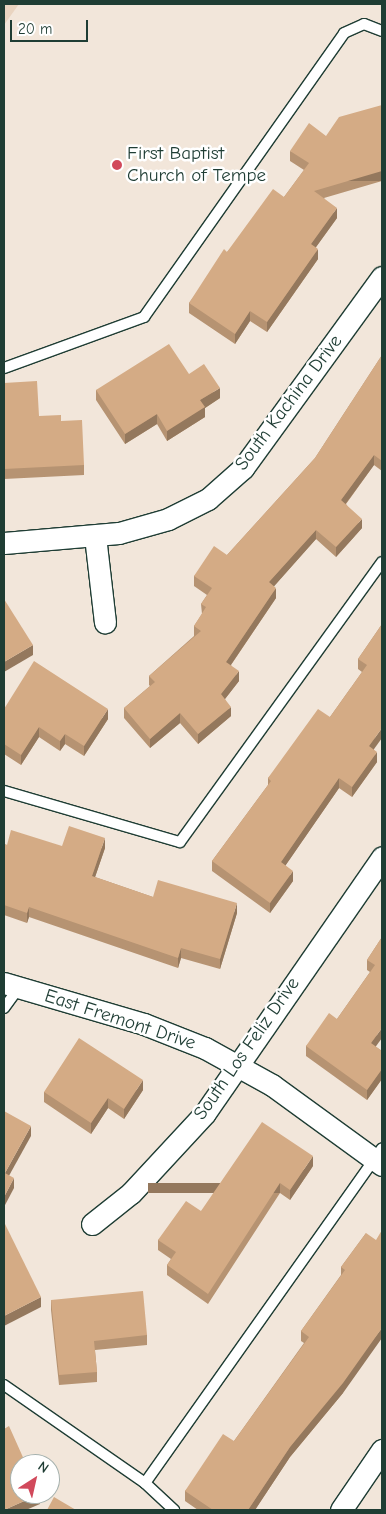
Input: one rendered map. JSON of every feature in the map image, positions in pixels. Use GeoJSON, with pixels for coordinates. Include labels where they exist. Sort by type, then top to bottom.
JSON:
{"type":"FeatureCollection","features":[{"type":"Feature","properties":{"kind":"street","name":"South Kachina Drive"},"geometry":{"type":"LineString","coordinates":[[4,543],[119,533],[168,519],[208,499],[243,468],[382,277]]}},
{"type":"Feature","properties":{"kind":"street"},"geometry":{"type":"LineString","coordinates":[[95,536],[105,622]]}},
{"type":"Feature","properties":{"kind":"street","name":"South Los Feliz Drive"},"geometry":{"type":"LineString","coordinates":[[92,1224],[131,1194],[205,1113],[236,1065],[382,857]]}},
{"type":"Feature","properties":{"kind":"street","name":"East Fremont Drive"},"geometry":{"type":"LineString","coordinates":[[11,985],[144,1024],[205,1048],[272,1084],[379,1157]]}},
{"type":"Feature","properties":{"kind":"street"},"geometry":{"type":"LineString","coordinates":[[341,1510],[382,1450]]}},
{"type":"Feature","properties":{"kind":"lane"},"geometry":{"type":"LineString","coordinates":[[4,368],[144,317],[344,33],[364,24],[382,31]]}},
{"type":"Feature","properties":{"kind":"lane"},"geometry":{"type":"LineString","coordinates":[[4,791],[180,842],[382,562]]}},
{"type":"Feature","properties":{"kind":"lane"},"geometry":{"type":"LineString","coordinates":[[4,1008],[11,985]]}},
{"type":"Feature","properties":{"kind":"lane"},"geometry":{"type":"LineString","coordinates":[[145,1483],[379,1157]]}},
{"type":"Feature","properties":{"kind":"lane"},"geometry":{"type":"LineString","coordinates":[[4,1385],[145,1483],[174,1510]]}},
{"type":"Feature","properties":{"kind":"shaded area"},"geometry":{"type":"Polygon","coordinates":[[[4,4],[19,4],[4,25],[4,4]]]}},
{"type":"Feature","properties":{"kind":"building"},"geometry":{"type":"Polygon","coordinates":[[[382,105],[382,171],[314,191],[337,208],[311,244],[318,249],[267,322],[250,311],[235,334],[189,303],[224,249],[227,252],[273,189],[284,197],[309,163],[290,151],[309,123],[326,136],[339,117],[382,105]]]}},
{"type":"Feature","properties":{"kind":"building"},"geometry":{"type":"Polygon","coordinates":[[[169,344],[189,374],[204,364],[220,388],[200,400],[205,407],[167,431],[157,414],[125,434],[96,390],[169,344]]]}},
{"type":"Feature","properties":{"kind":"building"},"geometry":{"type":"Polygon","coordinates":[[[382,355],[382,461],[374,455],[341,500],[362,519],[336,547],[316,530],[269,582],[276,588],[226,662],[239,671],[221,694],[231,707],[198,734],[180,713],[150,739],[124,708],[155,682],[149,676],[201,631],[194,626],[206,607],[201,604],[212,588],[194,576],[214,546],[227,555],[315,458],[382,355]]]}},
{"type":"Feature","properties":{"kind":"building"},"geometry":{"type":"Polygon","coordinates":[[[37,381],[39,416],[61,415],[61,421],[82,420],[84,465],[4,469],[4,383],[37,381]]]}},
{"type":"Feature","properties":{"kind":"building"},"geometry":{"type":"Polygon","coordinates":[[[4,599],[33,645],[4,662],[4,599]]]}},
{"type":"Feature","properties":{"kind":"building"},"geometry":{"type":"Polygon","coordinates":[[[382,624],[382,728],[369,746],[377,752],[352,787],[339,778],[281,862],[293,871],[270,903],[212,861],[271,781],[268,778],[318,709],[330,717],[367,665],[358,659],[382,624]]]}},
{"type":"Feature","properties":{"kind":"building"},"geometry":{"type":"Polygon","coordinates":[[[34,661],[108,709],[84,746],[65,734],[60,741],[39,727],[21,755],[4,744],[4,709],[34,661]]]}},
{"type":"Feature","properties":{"kind":"building"},"geometry":{"type":"Polygon","coordinates":[[[69,826],[105,838],[92,876],[153,897],[158,880],[237,903],[220,959],[181,948],[178,958],[29,907],[27,913],[4,905],[4,844],[7,845],[11,830],[62,846],[69,826]]]}},
{"type":"Feature","properties":{"kind":"building"},"geometry":{"type":"Polygon","coordinates":[[[382,937],[382,1028],[371,1043],[382,1051],[382,1069],[367,1090],[306,1046],[329,1013],[337,1019],[375,965],[367,960],[382,937]]]}},
{"type":"Feature","properties":{"kind":"building"},"geometry":{"type":"Polygon","coordinates":[[[79,1038],[143,1080],[124,1109],[108,1098],[91,1123],[44,1092],[79,1038]]]}},
{"type":"Feature","properties":{"kind":"building"},"geometry":{"type":"Polygon","coordinates":[[[4,1111],[31,1126],[5,1173],[14,1178],[4,1197],[4,1111]]]}},
{"type":"Feature","properties":{"kind":"building"},"geometry":{"type":"Polygon","coordinates":[[[262,1122],[313,1156],[290,1190],[280,1183],[208,1294],[167,1265],[176,1252],[158,1240],[186,1201],[201,1211],[262,1122]]]}},
{"type":"Feature","properties":{"kind":"building"},"geometry":{"type":"Polygon","coordinates":[[[4,1222],[41,1297],[4,1316],[4,1222]]]}},
{"type":"Feature","properties":{"kind":"building"},"geometry":{"type":"Polygon","coordinates":[[[382,1230],[382,1328],[343,1383],[290,1447],[248,1510],[213,1510],[185,1491],[223,1434],[234,1441],[309,1337],[301,1331],[345,1270],[341,1267],[366,1233],[376,1240],[382,1230]]]}},
{"type":"Feature","properties":{"kind":"building"},"geometry":{"type":"Polygon","coordinates":[[[143,1291],[147,1335],[94,1341],[97,1372],[59,1375],[51,1300],[143,1291]]]}},
{"type":"Feature","properties":{"kind":"building"},"geometry":{"type":"Polygon","coordinates":[[[9,1426],[22,1454],[10,1454],[10,1504],[18,1504],[4,1510],[4,1429],[9,1426]]]}},
{"type":"Feature","properties":{"kind":"building"},"geometry":{"type":"Polygon","coordinates":[[[60,1501],[76,1510],[47,1510],[50,1504],[60,1504],[60,1501]]]}},
{"type":"Feature","properties":{"kind":"place","name":"First Baptist Church of Tempe"},"geometry":{"type":"Point","coordinates":[117,165]}}]}
